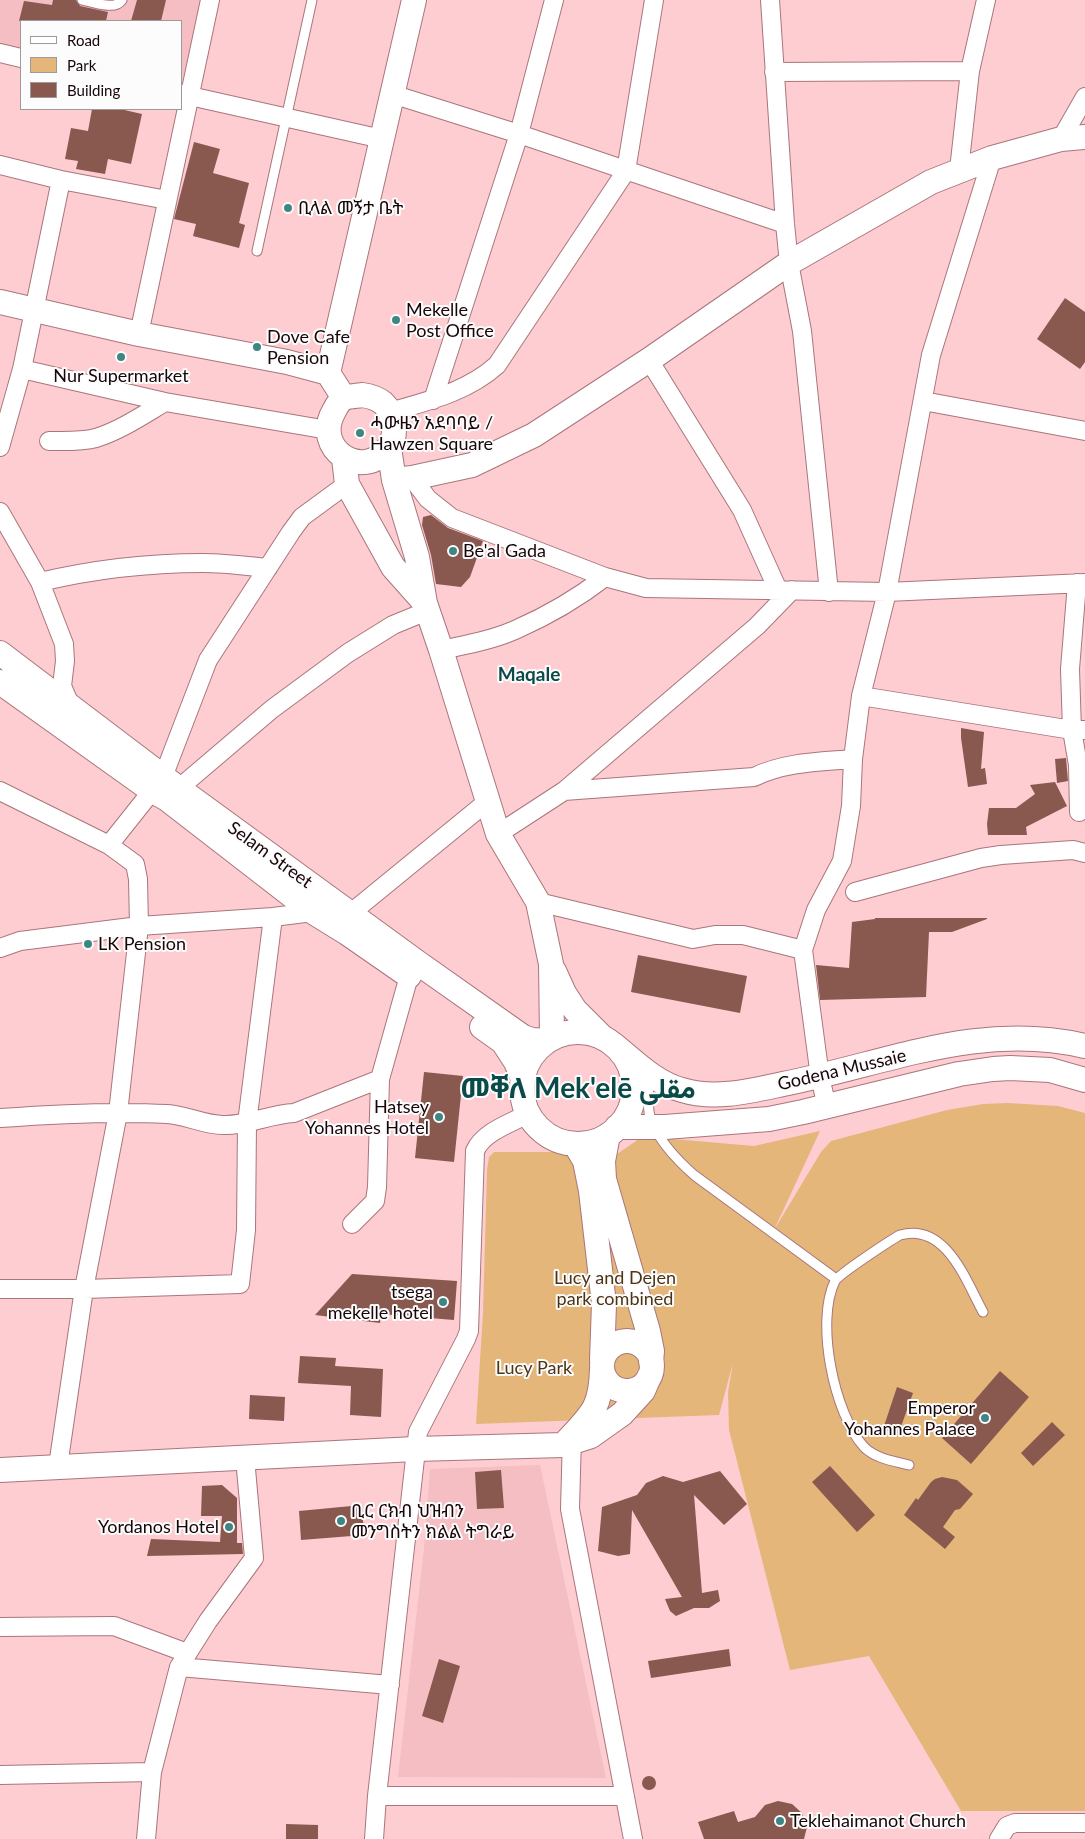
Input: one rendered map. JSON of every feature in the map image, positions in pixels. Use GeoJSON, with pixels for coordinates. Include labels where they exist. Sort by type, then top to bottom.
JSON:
{"type":"FeatureCollection","features":[{"type":"Feature","properties":{"kind":"street"},"geometry":{"type":"LineString","coordinates":[[139,334],[167,200],[185,95],[210,0]]}},
{"type":"Feature","properties":{"kind":"street"},"geometry":{"type":"LineString","coordinates":[[344,398],[328,372],[414,0]]}},
{"type":"Feature","properties":{"kind":"street"},"geometry":{"type":"LineString","coordinates":[[433,400],[519,134],[554,0]]}},
{"type":"Feature","properties":{"kind":"street"},"geometry":{"type":"LineString","coordinates":[[390,412],[433,400],[475,382],[497,365],[626,171],[654,0]]}},
{"type":"Feature","properties":{"kind":"street"},"geometry":{"type":"LineString","coordinates":[[770,0],[785,224],[789,264],[802,331],[829,592]]}},
{"type":"Feature","properties":{"kind":"street"},"geometry":{"type":"LineString","coordinates":[[959,170],[970,71],[986,0]]}},
{"type":"Feature","properties":{"kind":"street"},"geometry":{"type":"LineString","coordinates":[[0,53],[20,58]]}},
{"type":"Feature","properties":{"kind":"street"},"geometry":{"type":"LineString","coordinates":[[774,72],[970,71]]}},
{"type":"Feature","properties":{"kind":"street"},"geometry":{"type":"LineString","coordinates":[[392,94],[519,134],[785,224]]}},
{"type":"Feature","properties":{"kind":"street"},"geometry":{"type":"LineString","coordinates":[[185,95],[382,139]]}},
{"type":"Feature","properties":{"kind":"street"},"geometry":{"type":"LineString","coordinates":[[1061,139],[1085,97]]}},
{"type":"Feature","properties":{"kind":"street"},"geometry":{"type":"LineString","coordinates":[[403,479],[472,465],[534,435],[649,360],[789,264],[931,182],[992,158],[1061,139],[1085,137]]}},
{"type":"Feature","properties":{"kind":"street"},"geometry":{"type":"LineString","coordinates":[[827,1107],[820,1077],[803,950],[816,910],[842,861],[851,806],[853,760],[861,696],[887,592],[931,355],[992,158]]}},
{"type":"Feature","properties":{"kind":"street"},"geometry":{"type":"LineString","coordinates":[[0,165],[61,180],[167,200]]}},
{"type":"Feature","properties":{"kind":"street"},"geometry":{"type":"LineString","coordinates":[[0,447],[22,369],[61,180]]}},
{"type":"Feature","properties":{"kind":"street"},"geometry":{"type":"LineString","coordinates":[[0,302],[139,334],[287,362],[328,372]]}},
{"type":"Feature","properties":{"kind":"street"},"geometry":{"type":"LineString","coordinates":[[649,360],[742,510],[785,590]]}},
{"type":"Feature","properties":{"kind":"street"},"geometry":{"type":"LineString","coordinates":[[22,369],[165,402],[328,430]]}},
{"type":"Feature","properties":{"kind":"street"},"geometry":{"type":"LineString","coordinates":[[362,395],[373,397],[383,403],[390,412],[395,427],[393,438],[389,448],[381,456],[366,462],[355,462],[344,458],[330,442],[329,419],[336,406],[344,398],[362,395]]}},
{"type":"Feature","properties":{"kind":"street"},"geometry":{"type":"LineString","coordinates":[[923,401],[1085,431]]}},
{"type":"Feature","properties":{"kind":"street"},"geometry":{"type":"LineString","coordinates":[[49,440],[73,441],[95,438],[126,425],[165,402]]}},
{"type":"Feature","properties":{"kind":"street"},"geometry":{"type":"LineString","coordinates":[[0,1470],[569,1441],[592,1436],[622,1414],[643,1391],[650,1370],[652,1351],[648,1331],[604,1179],[603,1160],[613,1131],[630,1108],[633,1085],[632,1073],[627,1062],[575,1010],[564,993],[551,964],[538,902],[498,834],[426,607],[403,479],[389,448]]}},
{"type":"Feature","properties":{"kind":"street"},"geometry":{"type":"LineString","coordinates":[[344,458],[347,484],[393,567],[426,607]]}},
{"type":"Feature","properties":{"kind":"street"},"geometry":{"type":"LineString","coordinates":[[403,479],[452,518],[605,577],[646,588],[887,592],[1081,583],[1070,669],[1079,730],[1079,812]]}},
{"type":"Feature","properties":{"kind":"street"},"geometry":{"type":"LineString","coordinates":[[165,788],[208,660],[290,532],[302,517],[347,484]]}},
{"type":"Feature","properties":{"kind":"street"},"geometry":{"type":"LineString","coordinates":[[0,512],[40,582],[64,644],[65,661],[62,686],[71,708]]}},
{"type":"Feature","properties":{"kind":"street"},"geometry":{"type":"LineString","coordinates":[[40,582],[96,570],[147,565],[205,563],[268,568]]}},
{"type":"Feature","properties":{"kind":"street"},"geometry":{"type":"LineString","coordinates":[[441,650],[481,641],[515,630],[586,592],[605,577]]}},
{"type":"Feature","properties":{"kind":"street"},"geometry":{"type":"LineString","coordinates":[[498,834],[564,791],[758,626],[785,590]]}},
{"type":"Feature","properties":{"kind":"street"},"geometry":{"type":"LineString","coordinates":[[109,845],[165,788],[348,653],[426,607]]}},
{"type":"Feature","properties":{"kind":"street","name":"Selam Street"},"geometry":{"type":"LineString","coordinates":[[0,653],[71,708],[313,912],[349,923]]}},
{"type":"Feature","properties":{"kind":"street","name":"Selam Street"},"geometry":{"type":"LineString","coordinates":[[0,682],[165,788],[349,923]]}},
{"type":"Feature","properties":{"kind":"street"},"geometry":{"type":"LineString","coordinates":[[861,696],[1079,730]]}},
{"type":"Feature","properties":{"kind":"street"},"geometry":{"type":"LineString","coordinates":[[564,791],[754,777],[770,769],[799,763],[853,760]]}},
{"type":"Feature","properties":{"kind":"street"},"geometry":{"type":"LineString","coordinates":[[0,790],[109,845],[135,864],[138,879],[139,926],[118,1113],[84,1289],[58,1466]]}},
{"type":"Feature","properties":{"kind":"street"},"geometry":{"type":"LineString","coordinates":[[488,801],[349,923],[413,970],[503,1042],[516,1062],[523,1079]]}},
{"type":"Feature","properties":{"kind":"street"},"geometry":{"type":"LineString","coordinates":[[855,892],[981,858],[1073,850],[1085,853]]}},
{"type":"Feature","properties":{"kind":"street"},"geometry":{"type":"LineString","coordinates":[[538,902],[693,939],[715,935],[743,935],[803,950]]}},
{"type":"Feature","properties":{"kind":"street"},"geometry":{"type":"LineString","coordinates":[[0,948],[20,941],[139,926],[313,912]]}},
{"type":"Feature","properties":{"kind":"street"},"geometry":{"type":"LineString","coordinates":[[0,1289],[84,1289],[240,1284],[246,1230],[247,1123],[273,916]]}},
{"type":"Feature","properties":{"kind":"street"},"geometry":{"type":"LineString","coordinates":[[551,964],[550,1040],[531,1058],[526,1068],[523,1079],[524,1103],[528,1114],[543,1132],[564,1142],[575,1144],[598,1140],[613,1131]]}},
{"type":"Feature","properties":{"kind":"street"},"geometry":{"type":"LineString","coordinates":[[413,970],[532,1040],[550,1040],[569,1033],[580,1032],[608,1041]]}},
{"type":"Feature","properties":{"kind":"street"},"geometry":{"type":"LineString","coordinates":[[352,1224],[375,1201],[380,1079],[413,970]]}},
{"type":"Feature","properties":{"kind":"street","name":"Godena Mussaie"},"geometry":{"type":"LineString","coordinates":[[608,1041],[649,1074],[666,1085],[697,1094],[715,1095],[820,1077],[968,1040],[1008,1037],[1040,1038],[1085,1046]]}},
{"type":"Feature","properties":{"kind":"street","name":"Godena Mussaie"},"geometry":{"type":"LineString","coordinates":[[613,1131],[751,1121],[789,1115],[959,1074],[993,1069],[1050,1070],[1085,1080]]}},
{"type":"Feature","properties":{"kind":"street"},"geometry":{"type":"LineString","coordinates":[[0,1118],[118,1113],[170,1114],[223,1125],[247,1123],[280,1114],[294,1113],[380,1079]]}},
{"type":"Feature","properties":{"kind":"street"},"geometry":{"type":"LineString","coordinates":[[374,1839],[414,1449],[418,1432],[469,1330],[476,1151],[478,1144],[484,1138],[528,1114]]}},
{"type":"Feature","properties":{"kind":"street"},"geometry":{"type":"LineString","coordinates":[[575,1144],[585,1161],[592,1191],[604,1304],[599,1400],[588,1419],[569,1441],[570,1508],[633,1839]]}},
{"type":"Feature","properties":{"kind":"street"},"geometry":{"type":"LineString","coordinates":[[630,1341],[646,1350],[650,1370],[644,1384],[636,1389],[623,1391],[614,1388],[607,1382],[602,1364],[606,1351],[612,1345],[630,1341]]}},
{"type":"Feature","properties":{"kind":"street"},"geometry":{"type":"LineString","coordinates":[[146,1839],[152,1772],[183,1660],[254,1558],[246,1458]]}},
{"type":"Feature","properties":{"kind":"street"},"geometry":{"type":"LineString","coordinates":[[0,1627],[114,1626],[183,1660],[390,1685]]}},
{"type":"Feature","properties":{"kind":"street"},"geometry":{"type":"LineString","coordinates":[[0,1775],[152,1772]]}},
{"type":"Feature","properties":{"kind":"street"},"geometry":{"type":"LineString","coordinates":[[377,1796],[625,1796]]}},
{"type":"Feature","properties":{"kind":"street"},"geometry":{"type":"LineString","coordinates":[[999,1839],[1007,1826],[1015,1823],[1085,1823]]}},
{"type":"Feature","properties":{"kind":"lane"},"geometry":{"type":"LineString","coordinates":[[82,0],[111,6],[118,5],[122,0]]}},
{"type":"Feature","properties":{"kind":"lane"},"geometry":{"type":"LineString","coordinates":[[257,251],[312,0]]}},
{"type":"Feature","properties":{"kind":"lane"},"geometry":{"type":"LineString","coordinates":[[649,1074],[651,1120],[675,1157],[694,1175],[836,1279]]}},
{"type":"Feature","properties":{"kind":"lane"},"geometry":{"type":"LineString","coordinates":[[909,1465],[880,1458],[865,1448],[855,1433],[841,1403],[828,1343],[829,1302],[836,1279],[900,1235],[909,1232],[925,1234],[941,1244],[953,1257],[983,1312]]}},
{"type":"Feature","properties":{"kind":"shaded area"},"geometry":{"type":"Polygon","coordinates":[[[0,0],[201,0],[182,82],[182,20],[20,20],[20,53],[0,48],[0,0]]]}},
{"type":"Feature","properties":{"kind":"shaded area"},"geometry":{"type":"Polygon","coordinates":[[[540,1465],[606,1778],[398,1777],[424,1548],[430,1469],[540,1465]]]}},
{"type":"Feature","properties":{"kind":"green space"},"geometry":{"type":"Polygon","coordinates":[[[1008,1103],[1058,1106],[1085,1113],[1085,1811],[961,1811],[869,1656],[790,1670],[729,1430],[728,1392],[733,1363],[719,1415],[476,1424],[483,1313],[487,1170],[489,1157],[494,1152],[557,1152],[567,1155],[571,1159],[614,1156],[639,1139],[662,1138],[754,1146],[820,1131],[774,1230],[821,1152],[831,1141],[947,1110],[983,1104],[1008,1103]]]}},
{"type":"Feature","properties":{"kind":"building"},"geometry":{"type":"Polygon","coordinates":[[[53,0],[76,0],[80,6],[108,12],[106,20],[19,21],[24,1],[52,5],[53,0]]]}},
{"type":"Feature","properties":{"kind":"building"},"geometry":{"type":"Polygon","coordinates":[[[137,0],[166,0],[161,20],[131,20],[137,0]]]}},
{"type":"Feature","properties":{"kind":"building"},"geometry":{"type":"Polygon","coordinates":[[[92,110],[124,110],[142,114],[131,164],[108,159],[105,174],[76,169],[78,161],[65,159],[71,128],[88,131],[92,110]]]}},
{"type":"Feature","properties":{"kind":"building"},"geometry":{"type":"Polygon","coordinates":[[[194,142],[220,149],[213,173],[249,183],[239,223],[245,225],[239,248],[193,236],[196,224],[174,219],[194,142]]]}},
{"type":"Feature","properties":{"kind":"building"},"geometry":{"type":"Polygon","coordinates":[[[1065,298],[1085,312],[1085,362],[1080,369],[1037,339],[1065,298]]]}},
{"type":"Feature","properties":{"kind":"building","name":"Be'al Gada"},"geometry":{"type":"Polygon","coordinates":[[[431,515],[448,528],[483,541],[470,577],[461,587],[436,584],[431,555],[422,525],[423,517],[431,515]]]}},
{"type":"Feature","properties":{"kind":"building"},"geometry":{"type":"Polygon","coordinates":[[[961,728],[984,732],[981,769],[985,768],[987,784],[968,787],[961,728]]]}},
{"type":"Feature","properties":{"kind":"building"},"geometry":{"type":"Polygon","coordinates":[[[1066,758],[1068,781],[1057,783],[1055,759],[1066,758]]]}},
{"type":"Feature","properties":{"kind":"building"},"geometry":{"type":"Polygon","coordinates":[[[1055,782],[1067,806],[1026,827],[1027,835],[988,835],[989,808],[1016,808],[1035,794],[1030,785],[1055,782]]]}},
{"type":"Feature","properties":{"kind":"building"},"geometry":{"type":"Polygon","coordinates":[[[875,918],[987,919],[952,932],[929,932],[926,997],[820,1000],[816,965],[849,968],[852,922],[875,918]]]}},
{"type":"Feature","properties":{"kind":"building"},"geometry":{"type":"Polygon","coordinates":[[[638,955],[747,976],[740,1013],[631,992],[638,955]]]}},
{"type":"Feature","properties":{"kind":"building","name":"Hatsey Yohannes Hotel"},"geometry":{"type":"Polygon","coordinates":[[[424,1072],[463,1076],[454,1162],[415,1158],[424,1072]]]}},
{"type":"Feature","properties":{"kind":"building"},"geometry":{"type":"Polygon","coordinates":[[[352,1274],[457,1281],[454,1320],[381,1314],[380,1323],[315,1315],[352,1274]]]}},
{"type":"Feature","properties":{"kind":"building"},"geometry":{"type":"Polygon","coordinates":[[[300,1356],[336,1358],[335,1366],[383,1369],[381,1417],[350,1415],[351,1386],[298,1383],[300,1356]]]}},
{"type":"Feature","properties":{"kind":"building","name":"Emperor Yohannes Palace"},"geometry":{"type":"Polygon","coordinates":[[[1000,1371],[1029,1397],[971,1464],[942,1438],[1000,1371]]]}},
{"type":"Feature","properties":{"kind":"building"},"geometry":{"type":"Polygon","coordinates":[[[897,1387],[913,1393],[898,1435],[883,1429],[897,1387]]]}},
{"type":"Feature","properties":{"kind":"building"},"geometry":{"type":"Polygon","coordinates":[[[250,1395],[285,1397],[284,1421],[249,1419],[250,1395]]]}},
{"type":"Feature","properties":{"kind":"building"},"geometry":{"type":"Polygon","coordinates":[[[1052,1422],[1065,1435],[1033,1466],[1021,1453],[1052,1422]]]}},
{"type":"Feature","properties":{"kind":"building"},"geometry":{"type":"Polygon","coordinates":[[[830,1466],[875,1515],[857,1532],[812,1482],[830,1466]]]}},
{"type":"Feature","properties":{"kind":"building"},"geometry":{"type":"Polygon","coordinates":[[[501,1470],[504,1508],[477,1509],[475,1472],[501,1470]]]}},
{"type":"Feature","properties":{"kind":"building"},"geometry":{"type":"Polygon","coordinates":[[[720,1471],[747,1504],[724,1525],[694,1495],[702,1593],[718,1590],[720,1601],[709,1608],[694,1608],[676,1616],[670,1611],[665,1599],[682,1597],[632,1510],[630,1554],[618,1556],[598,1551],[602,1507],[637,1495],[646,1483],[663,1476],[683,1482],[720,1471]]]}},
{"type":"Feature","properties":{"kind":"building"},"geometry":{"type":"Polygon","coordinates":[[[942,1477],[957,1480],[973,1494],[960,1509],[955,1510],[943,1527],[955,1537],[945,1549],[904,1515],[931,1482],[942,1477]]]}},
{"type":"Feature","properties":{"kind":"building","name":"Yordanos Hotel"},"geometry":{"type":"Polygon","coordinates":[[[222,1485],[237,1498],[237,1543],[242,1543],[243,1554],[147,1556],[151,1539],[220,1542],[222,1516],[201,1516],[202,1486],[222,1485]]]}},
{"type":"Feature","properties":{"kind":"building"},"geometry":{"type":"Polygon","coordinates":[[[362,1505],[364,1535],[301,1540],[299,1511],[362,1505]]]}},
{"type":"Feature","properties":{"kind":"building"},"geometry":{"type":"Polygon","coordinates":[[[729,1649],[731,1666],[651,1678],[648,1661],[729,1649]]]}},
{"type":"Feature","properties":{"kind":"building"},"geometry":{"type":"Polygon","coordinates":[[[439,1659],[460,1666],[443,1723],[422,1716],[439,1659]]]}},
{"type":"Feature","properties":{"kind":"building"},"geometry":{"type":"Polygon","coordinates":[[[649,1776],[654,1778],[656,1783],[654,1788],[649,1790],[644,1788],[642,1783],[644,1778],[649,1776]]]}},
{"type":"Feature","properties":{"kind":"building"},"geometry":{"type":"Polygon","coordinates":[[[778,1801],[792,1804],[802,1813],[807,1827],[804,1839],[704,1839],[698,1822],[734,1811],[738,1822],[755,1817],[765,1805],[778,1801]]]}},
{"type":"Feature","properties":{"kind":"building"},"geometry":{"type":"Polygon","coordinates":[[[286,1824],[318,1825],[318,1839],[286,1839],[286,1824]]]}},
{"type":"Feature","properties":{"kind":"place","name":"ቢላል መኝታ ቤት"},"geometry":{"type":"Point","coordinates":[288,208]}},
{"type":"Feature","properties":{"kind":"place","name":"Mekelle Post Office"},"geometry":{"type":"Point","coordinates":[396,320]}},
{"type":"Feature","properties":{"kind":"place","name":"Dove Cafe Pension"},"geometry":{"type":"Point","coordinates":[257,347]}},
{"type":"Feature","properties":{"kind":"place","name":"Nur Supermarket"},"geometry":{"type":"Point","coordinates":[121,357]}},
{"type":"Feature","properties":{"kind":"place","name":"ሓውዜን አደባባይ / Hawzen Square"},"geometry":{"type":"Point","coordinates":[360,433]}},
{"type":"Feature","properties":{"kind":"place","name":"Be'al Gada"},"geometry":{"type":"Point","coordinates":[453,551]}},
{"type":"Feature","properties":{"kind":"place","name":"LK Pension"},"geometry":{"type":"Point","coordinates":[88,944]}},
{"type":"Feature","properties":{"kind":"place","name":"Hatsey Yohannes Hotel"},"geometry":{"type":"Point","coordinates":[439,1117]}},
{"type":"Feature","properties":{"kind":"place","name":"tsega mekelle hotel"},"geometry":{"type":"Point","coordinates":[443,1302]}},
{"type":"Feature","properties":{"kind":"place","name":"Emperor Yohannes Palace"},"geometry":{"type":"Point","coordinates":[985,1418]}},
{"type":"Feature","properties":{"kind":"place","name":"ቢር ርክብ ህዝብን መንግስትን ክልል ትግራይ"},"geometry":{"type":"Point","coordinates":[341,1521]}},
{"type":"Feature","properties":{"kind":"place","name":"Yordanos Hotel"},"geometry":{"type":"Point","coordinates":[229,1527]}},
{"type":"Feature","properties":{"kind":"place","name":"Teklehaimanot Church"},"geometry":{"type":"Point","coordinates":[780,1821]}},
{"type":"Feature","properties":{"kind":"district","name":"Maqale"},"geometry":{"type":"Point","coordinates":[529,675]}},
{"type":"Feature","properties":{"kind":"district","name":"መቐለ Mek'elē مقلى"},"geometry":{"type":"Point","coordinates":[578,1089]}},
{"type":"Feature","properties":{"kind":"park label","name":"Lucy and Dejen park combined"},"geometry":{"type":"Point","coordinates":[615,1288]}},
{"type":"Feature","properties":{"kind":"park label","name":"Lucy Park"},"geometry":{"type":"Point","coordinates":[534,1368]}}]}
